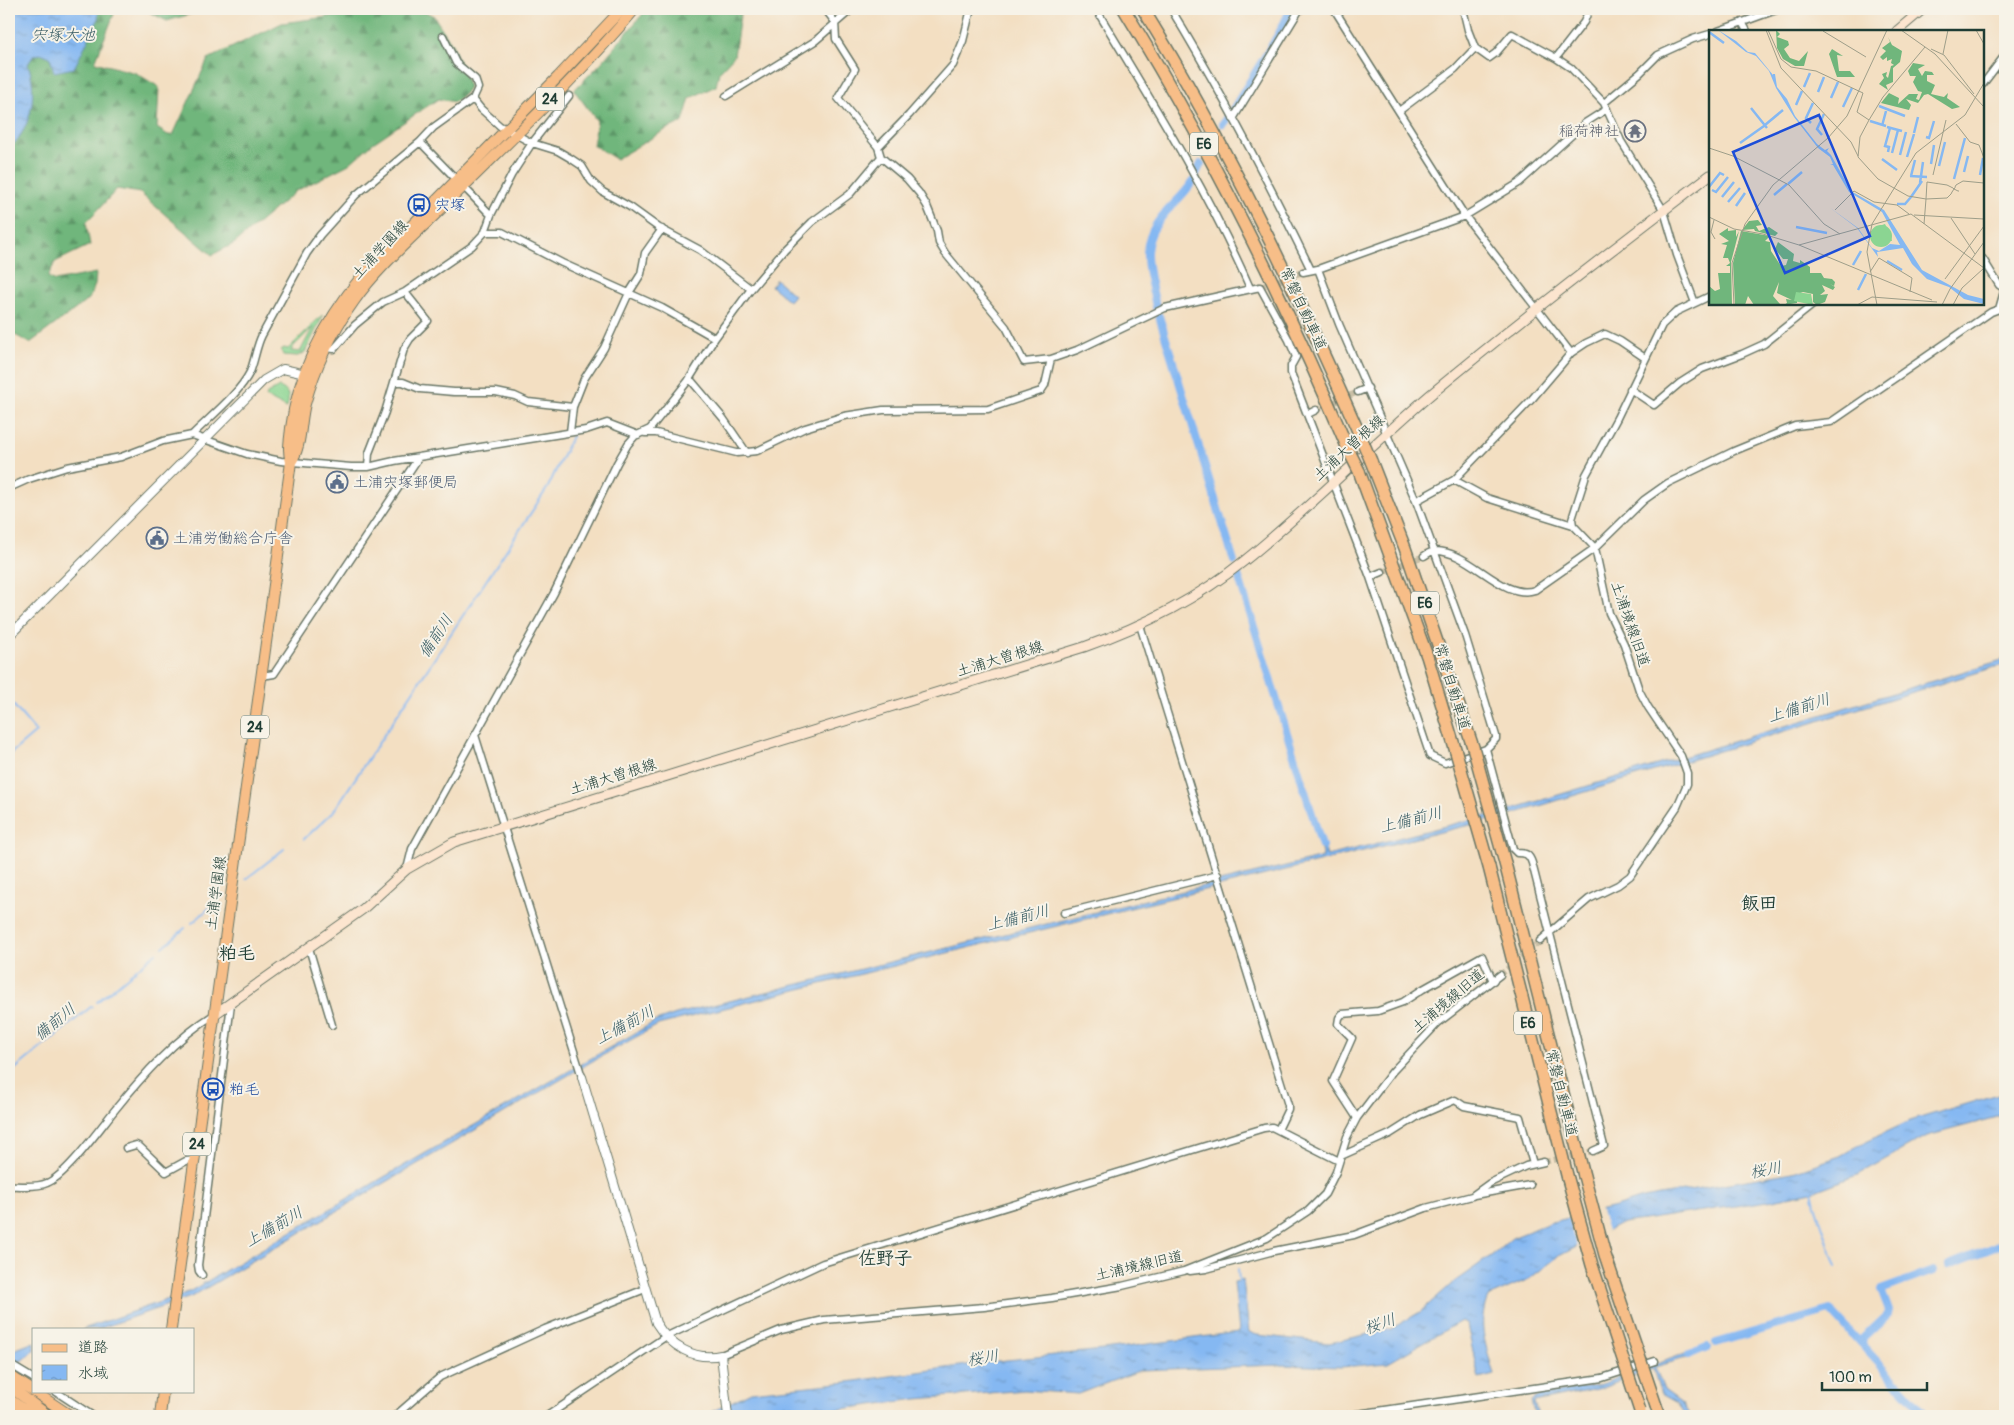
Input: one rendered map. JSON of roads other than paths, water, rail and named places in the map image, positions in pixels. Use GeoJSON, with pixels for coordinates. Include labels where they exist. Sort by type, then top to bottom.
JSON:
{"type":"FeatureCollection","features":[{"type":"Feature","properties":{"kind":"highway","name":"常磐自動車道"},"geometry":{"type":"LineString","coordinates":[[1124,9],[1201,139],[1309,356],[1358,472],[1427,656],[1489,867],[1568,1179],[1592,1265],[1641,1414]]}},
{"type":"Feature","properties":{"kind":"highway","name":"常磐自動車道"},"geometry":{"type":"LineString","coordinates":[[1143,9],[1214,129],[1290,280],[1362,440],[1405,548],[1473,747],[1505,863],[1584,1176],[1611,1273],[1658,1411]]}},
{"type":"Feature","properties":{"kind":"main road","name":"土浦学園線"},"geometry":{"type":"LineString","coordinates":[[172,1325],[291,462],[296,454],[309,375],[325,328],[354,285],[511,131],[622,9]]}},
{"type":"Feature","properties":{"kind":"main road","name":"土浦学園線"},"geometry":{"type":"LineString","coordinates":[[511,131],[565,85],[635,9]]}},
{"type":"Feature","properties":{"kind":"main road"},"geometry":{"type":"LineString","coordinates":[[1898,30],[1924,9]]}},
{"type":"Feature","properties":{"kind":"main road","name":"土浦大曽根線"},"geometry":{"type":"LineString","coordinates":[[215,1014],[364,909],[407,869],[454,842],[503,825],[1069,652],[1140,625],[1187,600],[1244,562],[1386,432],[1537,309],[1709,176]]}},
{"type":"Feature","properties":{"kind":"main road","name":"土浦学園線"},"geometry":{"type":"LineString","coordinates":[[309,375],[355,299],[459,184]]}},
{"type":"Feature","properties":{"kind":"main road"},"geometry":{"type":"LineString","coordinates":[[9,1376],[32,1391]]}},
{"type":"Feature","properties":{"kind":"main road"},"geometry":{"type":"LineString","coordinates":[[9,1386],[50,1416]]}},
{"type":"Feature","properties":{"kind":"main road"},"geometry":{"type":"LineString","coordinates":[[34,1392],[71,1416]]}},
{"type":"Feature","properties":{"kind":"main road"},"geometry":{"type":"LineString","coordinates":[[160,1416],[163,1392]]}},
{"type":"Feature","properties":{"kind":"main road"},"geometry":{"type":"LineString","coordinates":[[9,1399],[29,1414]]}},
{"type":"Feature","properties":{"kind":"street"},"geometry":{"type":"LineString","coordinates":[[825,9],[835,22],[836,39],[855,69],[838,98],[878,147],[881,158],[890,163],[919,193],[937,231],[939,243],[945,254],[1006,327],[1024,362],[1051,358],[1090,345],[1165,308],[1260,286],[1296,357],[1291,366],[1291,373],[1370,577],[1430,756],[1445,762],[1486,749],[1496,739],[1496,736],[1465,635],[1416,501],[1368,388],[1314,270],[1202,61],[1171,9]]}},
{"type":"Feature","properties":{"kind":"street"},"geometry":{"type":"LineString","coordinates":[[726,96],[815,41],[852,9]]}},
{"type":"Feature","properties":{"kind":"street"},"geometry":{"type":"LineString","coordinates":[[878,147],[909,115],[952,65],[963,41],[971,9]]}},
{"type":"Feature","properties":{"kind":"street"},"geometry":{"type":"LineString","coordinates":[[1096,9],[1192,172],[1230,242],[1250,288]]}},
{"type":"Feature","properties":{"kind":"street"},"geometry":{"type":"LineString","coordinates":[[1233,119],[1300,9]]}},
{"type":"Feature","properties":{"kind":"street"},"geometry":{"type":"LineString","coordinates":[[1334,9],[1465,216],[1571,353]]}},
{"type":"Feature","properties":{"kind":"street"},"geometry":{"type":"LineString","coordinates":[[1463,9],[1475,48],[1489,58],[1496,53],[1512,34],[1571,68],[1605,106],[1621,141],[1664,211],[1677,255],[1695,303]]}},
{"type":"Feature","properties":{"kind":"street"},"geometry":{"type":"LineString","coordinates":[[1556,58],[1584,22],[1589,9]]}},
{"type":"Feature","properties":{"kind":"street"},"geometry":{"type":"LineString","coordinates":[[1756,9],[1760,15]]}},
{"type":"Feature","properties":{"kind":"street"},"geometry":{"type":"LineString","coordinates":[[1721,30],[1779,9]]}},
{"type":"Feature","properties":{"kind":"street"},"geometry":{"type":"LineString","coordinates":[[1742,22],[1746,30]]}},
{"type":"Feature","properties":{"kind":"street"},"geometry":{"type":"LineString","coordinates":[[1303,272],[1314,270],[1465,216],[1519,183],[1605,106],[1658,55],[1693,39],[1709,34]]}},
{"type":"Feature","properties":{"kind":"street"},"geometry":{"type":"LineString","coordinates":[[192,435],[246,378],[262,335],[307,252],[320,235],[356,195],[420,142],[434,127],[473,99],[478,88],[475,79],[456,63],[443,36]]}},
{"type":"Feature","properties":{"kind":"street"},"geometry":{"type":"LineString","coordinates":[[1399,111],[1455,69],[1475,48]]}},
{"type":"Feature","properties":{"kind":"street"},"geometry":{"type":"LineString","coordinates":[[1984,83],[2005,55]]}},
{"type":"Feature","properties":{"kind":"street"},"geometry":{"type":"LineString","coordinates":[[325,348],[334,349],[355,325],[383,302],[405,292],[472,246],[485,232],[491,215],[512,174],[532,143],[570,96]]}},
{"type":"Feature","properties":{"kind":"street"},"geometry":{"type":"LineString","coordinates":[[473,99],[500,126],[532,143],[558,151],[570,158],[582,166],[591,181],[603,192],[700,250],[751,289]]}},
{"type":"Feature","properties":{"kind":"street"},"geometry":{"type":"LineString","coordinates":[[420,142],[491,215]]}},
{"type":"Feature","properties":{"kind":"street"},"geometry":{"type":"LineString","coordinates":[[407,869],[412,849],[554,593],[628,444],[650,429],[690,379],[715,338],[751,289],[812,222],[850,194],[881,158]]}},
{"type":"Feature","properties":{"kind":"street"},"geometry":{"type":"LineString","coordinates":[[570,432],[573,406],[584,379],[604,348],[640,274],[645,253],[662,229]]}},
{"type":"Feature","properties":{"kind":"street"},"geometry":{"type":"LineString","coordinates":[[485,232],[502,232],[562,263],[662,308],[715,338]]}},
{"type":"Feature","properties":{"kind":"street"},"geometry":{"type":"LineString","coordinates":[[1424,556],[1434,551],[1459,556],[1501,583],[1528,592],[1535,590],[1595,548],[1644,500],[1674,479],[1734,451],[1795,426],[1831,422],[1991,312],[1999,309],[2005,288],[1999,285],[1984,261]]}},
{"type":"Feature","properties":{"kind":"street"},"geometry":{"type":"LineString","coordinates":[[368,467],[369,453],[385,412],[404,349],[410,339],[428,320],[405,292]]}},
{"type":"Feature","properties":{"kind":"street"},"geometry":{"type":"LineString","coordinates":[[1573,525],[1572,519],[1586,475],[1662,325],[1669,317],[1709,296]]}},
{"type":"Feature","properties":{"kind":"street"},"geometry":{"type":"LineString","coordinates":[[1630,389],[1654,405],[1680,383],[1702,369],[1764,344],[1813,305]]}},
{"type":"Feature","properties":{"kind":"street"},"geometry":{"type":"LineString","coordinates":[[1416,501],[1454,480],[1532,399],[1571,353],[1586,343],[1606,334],[1645,358]]}},
{"type":"Feature","properties":{"kind":"street"},"geometry":{"type":"LineString","coordinates":[[9,488],[29,479],[67,467],[121,457],[163,441],[192,435],[206,438],[247,454],[291,462],[351,468],[368,467],[586,430],[608,423],[641,434],[656,433],[747,453],[773,445],[805,428],[844,416],[883,410],[988,409],[1041,391],[1045,385],[1051,358]]}},
{"type":"Feature","properties":{"kind":"street"},"geometry":{"type":"LineString","coordinates":[[9,636],[250,393],[272,374],[283,369],[309,375]]}},
{"type":"Feature","properties":{"kind":"street"},"geometry":{"type":"LineString","coordinates":[[690,379],[724,418],[747,453]]}},
{"type":"Feature","properties":{"kind":"street"},"geometry":{"type":"LineString","coordinates":[[394,382],[403,382],[420,389],[454,392],[496,392],[515,396],[528,402],[573,406]]}},
{"type":"Feature","properties":{"kind":"street"},"geometry":{"type":"LineString","coordinates":[[1358,392],[1368,388]]}},
{"type":"Feature","properties":{"kind":"street"},"geometry":{"type":"LineString","coordinates":[[1308,414],[1316,410]]}},
{"type":"Feature","properties":{"kind":"street"},"geometry":{"type":"LineString","coordinates":[[262,676],[274,674],[419,457]]}},
{"type":"Feature","properties":{"kind":"street"},"geometry":{"type":"LineString","coordinates":[[1454,480],[1487,498],[1573,525],[1595,548]]}},
{"type":"Feature","properties":{"kind":"street","name":"土浦境線旧道"},"geometry":{"type":"LineString","coordinates":[[1540,941],[1589,899],[1618,885],[1630,876],[1677,808],[1687,784],[1686,769],[1681,756],[1638,690],[1624,644],[1609,613],[1595,548]]}},
{"type":"Feature","properties":{"kind":"street"},"geometry":{"type":"LineString","coordinates":[[1370,577],[1382,572]]}},
{"type":"Feature","properties":{"kind":"street"},"geometry":{"type":"LineString","coordinates":[[1140,625],[1288,1104],[1288,1109],[1278,1130]]}},
{"type":"Feature","properties":{"kind":"street"},"geometry":{"type":"LineString","coordinates":[[475,735],[656,1323],[665,1337],[675,1345],[697,1355],[708,1357],[721,1355],[728,1416]]}},
{"type":"Feature","properties":{"kind":"street"},"geometry":{"type":"LineString","coordinates":[[1486,749],[1513,849],[1517,853],[1526,853],[1532,863],[1604,1146],[1592,1151]]}},
{"type":"Feature","properties":{"kind":"street"},"geometry":{"type":"LineString","coordinates":[[1064,913],[1219,877]]}},
{"type":"Feature","properties":{"kind":"street"},"geometry":{"type":"LineString","coordinates":[[309,948],[332,1026]]}},
{"type":"Feature","properties":{"kind":"street"},"geometry":{"type":"LineString","coordinates":[[1357,1118],[1333,1081],[1352,1038],[1338,1024],[1342,1014],[1378,1011],[1404,1002],[1423,989],[1482,956],[1493,981]]}},
{"type":"Feature","properties":{"kind":"street","name":"土浦境線旧道"},"geometry":{"type":"LineString","coordinates":[[721,1355],[781,1330],[824,1320],[984,1306],[1052,1298],[1122,1286],[1184,1271],[1267,1238],[1308,1210],[1325,1194],[1347,1137],[1357,1118],[1392,1072],[1438,1023],[1500,975]]}},
{"type":"Feature","properties":{"kind":"street"},"geometry":{"type":"LineString","coordinates":[[202,1275],[198,1271],[198,1265],[231,1004]]}},
{"type":"Feature","properties":{"kind":"street"},"geometry":{"type":"LineString","coordinates":[[9,1186],[47,1183],[56,1177],[76,1158],[115,1110],[170,1048],[215,1014]]}},
{"type":"Feature","properties":{"kind":"street"},"geometry":{"type":"LineString","coordinates":[[547,1416],[665,1337],[823,1263],[1264,1128],[1272,1127],[1340,1158],[1390,1134],[1420,1115],[1455,1100],[1464,1106],[1520,1118],[1533,1164]]}},
{"type":"Feature","properties":{"kind":"street"},"geometry":{"type":"LineString","coordinates":[[126,1148],[136,1145],[140,1146],[166,1172],[186,1161],[194,1160]]}},
{"type":"Feature","properties":{"kind":"street"},"geometry":{"type":"LineString","coordinates":[[1472,1196],[1490,1183],[1533,1164],[1544,1162]]}},
{"type":"Feature","properties":{"kind":"street"},"geometry":{"type":"LineString","coordinates":[[1184,1271],[1206,1270],[1274,1251],[1354,1235],[1426,1208],[1472,1196],[1530,1185]]}},
{"type":"Feature","properties":{"kind":"street"},"geometry":{"type":"LineString","coordinates":[[395,1416],[440,1377],[545,1329],[645,1290]]}},
{"type":"Feature","properties":{"kind":"street"},"geometry":{"type":"LineString","coordinates":[[1344,1416],[1602,1378],[1655,1361]]}},
{"type":"Feature","properties":{"kind":"street"},"geometry":{"type":"LineString","coordinates":[[9,1364],[32,1377]]}},
{"type":"Feature","properties":{"kind":"street"},"geometry":{"type":"LineString","coordinates":[[57,1392],[93,1416]]}},
{"type":"Feature","properties":{"kind":"water","name":"宍塚大池"},"geometry":{"type":"Polygon","coordinates":[[[9,9],[99,9],[98,20],[74,68],[54,72],[50,57],[43,54],[34,55],[28,64],[32,87],[31,110],[23,131],[9,149],[9,9]]]}},
{"type":"Feature","properties":{"kind":"water"},"geometry":{"type":"Polygon","coordinates":[[[776,279],[794,295],[789,301],[771,286],[776,279]]]}},
{"type":"Feature","properties":{"kind":"water"},"geometry":{"type":"Polygon","coordinates":[[[2005,659],[2005,664],[1510,815],[658,1025],[589,1063],[191,1297],[101,1328],[86,1328],[189,1292],[384,1177],[656,1021],[676,1014],[1323,857],[1320,847],[1324,845],[1327,856],[1509,810],[2005,659]]]}},
{"type":"Feature","properties":{"kind":"water"},"geometry":{"type":"Polygon","coordinates":[[[2005,1092],[2005,1115],[1927,1136],[1857,1175],[1812,1192],[1768,1201],[1623,1223],[1559,1256],[1529,1279],[1488,1297],[1483,1317],[1483,1327],[1494,1375],[1479,1379],[1467,1325],[1461,1321],[1388,1363],[1341,1367],[1280,1365],[1141,1370],[1078,1394],[1025,1390],[917,1399],[788,1416],[703,1416],[751,1392],[848,1382],[988,1362],[1103,1350],[1239,1332],[1234,1282],[1243,1280],[1249,1332],[1257,1335],[1329,1343],[1391,1329],[1420,1312],[1454,1282],[1495,1253],[1512,1238],[1552,1222],[1615,1207],[1643,1198],[1793,1172],[1840,1156],[1910,1121],[2005,1092]]]}},
{"type":"Feature","properties":{"kind":"water"},"geometry":{"type":"Polygon","coordinates":[[[32,1343],[32,1352],[19,1363],[9,1364],[9,1352],[32,1343]]]}},
{"type":"Feature","properties":{"kind":"water"},"geometry":{"type":"Polygon","coordinates":[[[1695,1350],[1696,1355],[1655,1367],[1664,1390],[1682,1403],[1690,1416],[1686,1416],[1677,1403],[1661,1394],[1653,1369],[1602,1388],[1534,1402],[1538,1416],[1535,1416],[1531,1401],[1540,1396],[1601,1384],[1695,1350]]]}},
{"type":"Feature","properties":{"kind":"waterway"},"geometry":{"type":"LineString","coordinates":[[1233,109],[1279,33],[1291,9]]}},
{"type":"Feature","properties":{"kind":"waterway"},"geometry":{"type":"LineString","coordinates":[[1223,124],[1228,117]]}},
{"type":"Feature","properties":{"kind":"waterway"},"geometry":{"type":"LineString","coordinates":[[1196,174],[1201,164]]}},
{"type":"Feature","properties":{"kind":"waterway"},"geometry":{"type":"LineString","coordinates":[[1156,307],[1147,258],[1150,236],[1165,213],[1193,181]]}},
{"type":"Feature","properties":{"kind":"waterway"},"geometry":{"type":"LineString","coordinates":[[1159,316],[1234,561]]}},
{"type":"Feature","properties":{"kind":"waterway","name":"備前川"},"geometry":{"type":"LineString","coordinates":[[304,839],[333,812],[548,487],[572,436]]}},
{"type":"Feature","properties":{"kind":"waterway"},"geometry":{"type":"LineString","coordinates":[[1238,575],[1322,846]]}},
{"type":"Feature","properties":{"kind":"waterway"},"geometry":{"type":"LineString","coordinates":[[9,700],[36,732],[9,755]]}},
{"type":"Feature","properties":{"kind":"waterway","name":"備前川"},"geometry":{"type":"LineString","coordinates":[[246,879],[284,849]]}},
{"type":"Feature","properties":{"kind":"waterway","name":"備前川"},"geometry":{"type":"LineString","coordinates":[[192,923],[219,900]]}},
{"type":"Feature","properties":{"kind":"waterway","name":"備前川"},"geometry":{"type":"LineString","coordinates":[[163,947],[185,928]]}},
{"type":"Feature","properties":{"kind":"waterway","name":"備前川"},"geometry":{"type":"LineString","coordinates":[[97,1002],[156,953]]}},
{"type":"Feature","properties":{"kind":"waterway","name":"備前川"},"geometry":{"type":"LineString","coordinates":[[9,1074],[92,1006]]}},
{"type":"Feature","properties":{"kind":"waterway"},"geometry":{"type":"LineString","coordinates":[[1812,1190],[1815,1205],[1836,1266]]}},
{"type":"Feature","properties":{"kind":"waterway"},"geometry":{"type":"LineString","coordinates":[[1949,1265],[2005,1243]]}},
{"type":"Feature","properties":{"kind":"waterway"},"geometry":{"type":"LineString","coordinates":[[1238,1269],[1239,1282]]}},
{"type":"Feature","properties":{"kind":"waterway"},"geometry":{"type":"LineString","coordinates":[[1859,1342],[1888,1315],[1889,1311],[1881,1290],[1933,1271]]}},
{"type":"Feature","properties":{"kind":"waterway"},"geometry":{"type":"LineString","coordinates":[[1716,1343],[1830,1310],[1927,1416]]}},
{"type":"Feature","properties":{"kind":"waterway"},"geometry":{"type":"LineString","coordinates":[[1688,1355],[1707,1347]]}},
{"type":"Feature","properties":{"kind":"tunnel"},"geometry":{"type":"LineString","coordinates":[[1260,287],[1303,272]]}},
{"type":"Feature","properties":{"kind":"tunnel"},"geometry":{"type":"LineString","coordinates":[[1316,410],[1358,392]]}},
{"type":"Feature","properties":{"kind":"tunnel"},"geometry":{"type":"LineString","coordinates":[[1382,572],[1424,556]]}},
{"type":"Feature","properties":{"kind":"tunnel"},"geometry":{"type":"LineString","coordinates":[[1500,975],[1540,941]]}},
{"type":"Feature","properties":{"kind":"tunnel"},"geometry":{"type":"LineString","coordinates":[[1544,1162],[1593,1151]]}},
{"type":"Feature","properties":{"kind":"place","name":"稲荷神社"},"geometry":{"type":"Point","coordinates":[1635,131]}},
{"type":"Feature","properties":{"kind":"place","name":"宍塚"},"geometry":{"type":"Point","coordinates":[419,205]}},
{"type":"Feature","properties":{"kind":"place","name":"土浦宍塚郵便局"},"geometry":{"type":"Point","coordinates":[337,482]}},
{"type":"Feature","properties":{"kind":"place","name":"土浦労働総合庁舎"},"geometry":{"type":"Point","coordinates":[157,538]}},
{"type":"Feature","properties":{"kind":"place","name":"粕毛"},"geometry":{"type":"Point","coordinates":[213,1089]}},
{"type":"Feature","properties":{"kind":"district","name":"飯田"},"geometry":{"type":"Point","coordinates":[1759,903]}},
{"type":"Feature","properties":{"kind":"district","name":"粕毛"},"geometry":{"type":"Point","coordinates":[237,953]}},
{"type":"Feature","properties":{"kind":"district","name":"佐野子"},"geometry":{"type":"Point","coordinates":[885,1258]}},
{"type":"Feature","properties":{"kind":"water label","name":"上備前川"},"geometry":{"type":"Point","coordinates":[1799,708]}},
{"type":"Feature","properties":{"kind":"water label","name":"上備前川"},"geometry":{"type":"Point","coordinates":[1411,820]}},
{"type":"Feature","properties":{"kind":"water label","name":"上備前川"},"geometry":{"type":"Point","coordinates":[1018,918]}},
{"type":"Feature","properties":{"kind":"water label","name":"上備前川"},"geometry":{"type":"Point","coordinates":[625,1025]}},
{"type":"Feature","properties":{"kind":"water label","name":"桜川"},"geometry":{"type":"Point","coordinates":[1766,1170]}},
{"type":"Feature","properties":{"kind":"water label","name":"上備前川"},"geometry":{"type":"Point","coordinates":[274,1227]}},
{"type":"Feature","properties":{"kind":"water label","name":"桜川"},"geometry":{"type":"Point","coordinates":[1380,1324]}},
{"type":"Feature","properties":{"kind":"water label","name":"桜川"},"geometry":{"type":"Point","coordinates":[983,1358]}}]}
